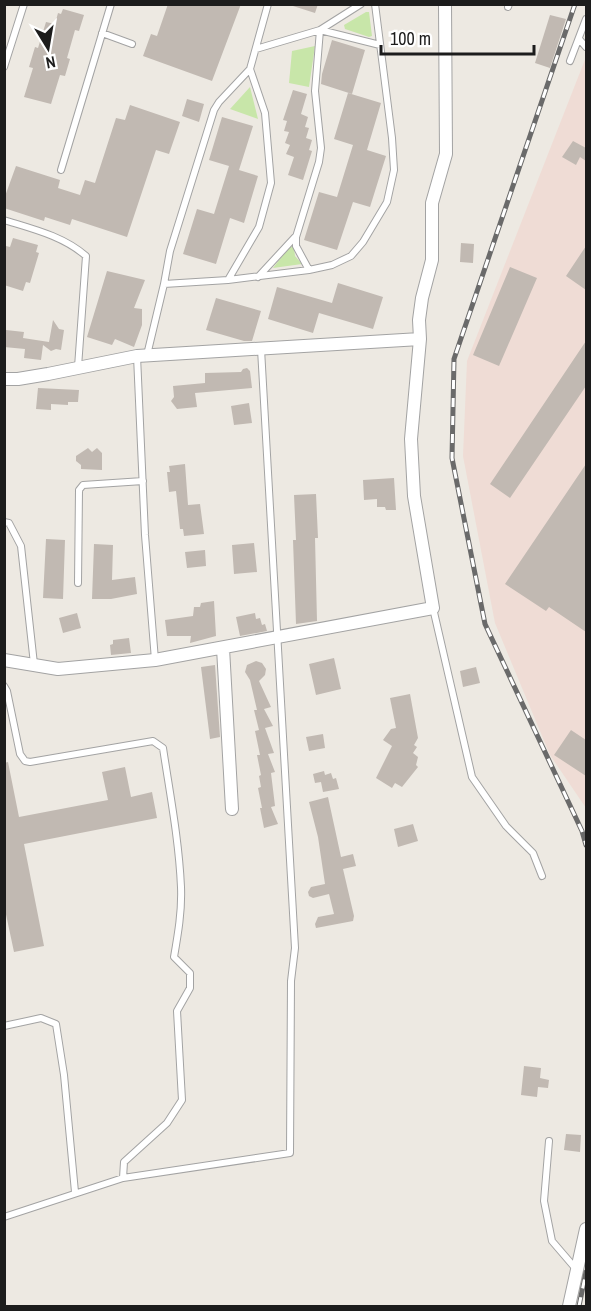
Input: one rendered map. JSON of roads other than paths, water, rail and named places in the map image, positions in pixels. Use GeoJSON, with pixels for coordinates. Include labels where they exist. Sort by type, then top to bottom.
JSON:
{"type":"FeatureCollection","features":[{"type":"Feature","properties":{"kind":"street"},"geometry":{"type":"LineString","coordinates":[[4,660],[58,669],[154,660],[433,608],[414,496],[411,439],[420,339],[419,320],[432,260],[432,203],[446,154],[445,4]]}},
{"type":"Feature","properties":{"kind":"street"},"geometry":{"type":"LineString","coordinates":[[4,379],[18,379],[142,356],[420,339]]}},
{"type":"Feature","properties":{"kind":"street"},"geometry":{"type":"LineString","coordinates":[[223,648],[232,809]]}},
{"type":"Feature","properties":{"kind":"street"},"geometry":{"type":"LineString","coordinates":[[569,1306],[586,1229]]}},
{"type":"Feature","properties":{"kind":"lane"},"geometry":{"type":"LineString","coordinates":[[4,67],[24,4]]}},
{"type":"Feature","properties":{"kind":"lane"},"geometry":{"type":"LineString","coordinates":[[154,660],[143,481],[142,356],[164,284],[170,251],[214,110],[250,69],[268,4]]}},
{"type":"Feature","properties":{"kind":"lane"},"geometry":{"type":"LineString","coordinates":[[256,49],[320,30],[361,4]]}},
{"type":"Feature","properties":{"kind":"lane"},"geometry":{"type":"LineString","coordinates":[[164,284],[228,280],[309,270],[332,265],[351,256],[363,242],[387,202],[394,170],[375,4]]}},
{"type":"Feature","properties":{"kind":"lane"},"geometry":{"type":"LineString","coordinates":[[62,170],[110,5]]}},
{"type":"Feature","properties":{"kind":"lane"},"geometry":{"type":"LineString","coordinates":[[570,61],[586,18]]}},
{"type":"Feature","properties":{"kind":"lane"},"geometry":{"type":"LineString","coordinates":[[320,30],[380,45]]}},
{"type":"Feature","properties":{"kind":"lane"},"geometry":{"type":"LineString","coordinates":[[309,270],[296,246],[296,237],[319,162],[321,148],[315,91],[320,30]]}},
{"type":"Feature","properties":{"kind":"lane"},"geometry":{"type":"LineString","coordinates":[[102,33],[132,44]]}},
{"type":"Feature","properties":{"kind":"lane"},"geometry":{"type":"LineString","coordinates":[[579,39],[586,47]]}},
{"type":"Feature","properties":{"kind":"lane"},"geometry":{"type":"LineString","coordinates":[[228,280],[259,227],[271,183],[265,113],[250,69]]}},
{"type":"Feature","properties":{"kind":"lane"},"geometry":{"type":"LineString","coordinates":[[4,220],[50,234],[86,256],[78,368]]}},
{"type":"Feature","properties":{"kind":"lane"},"geometry":{"type":"LineString","coordinates":[[258,277],[296,237]]}},
{"type":"Feature","properties":{"kind":"lane"},"geometry":{"type":"LineString","coordinates":[[4,1217],[123,1178],[290,1153],[291,981],[295,948],[261,349]]}},
{"type":"Feature","properties":{"kind":"lane"},"geometry":{"type":"LineString","coordinates":[[78,583],[79,490],[83,484],[143,481]]}},
{"type":"Feature","properties":{"kind":"lane"},"geometry":{"type":"LineString","coordinates":[[4,522],[9,523],[21,546],[34,665]]}},
{"type":"Feature","properties":{"kind":"lane"},"geometry":{"type":"LineString","coordinates":[[433,608],[472,777],[506,826],[533,853],[542,876]]}},
{"type":"Feature","properties":{"kind":"lane"},"geometry":{"type":"LineString","coordinates":[[4,686],[20,754],[25,761],[153,741],[164,748],[181,888],[180,921],[174,957],[190,973],[190,988],[177,1011],[182,1100],[167,1123],[124,1162],[123,1178]]}},
{"type":"Feature","properties":{"kind":"lane"},"geometry":{"type":"LineString","coordinates":[[4,1026],[41,1018],[56,1024],[64,1075],[75,1192]]}},
{"type":"Feature","properties":{"kind":"lane"},"geometry":{"type":"LineString","coordinates":[[549,1141],[544,1201],[552,1241],[577,1270]]}},
{"type":"Feature","properties":{"kind":"railway"},"geometry":{"type":"LineString","coordinates":[[575,4],[454,359],[452,458],[485,624],[582,831],[586,845]]}},
{"type":"Feature","properties":{"kind":"railway"},"geometry":{"type":"LineString","coordinates":[[579,1306],[586,1272]]}}]}
